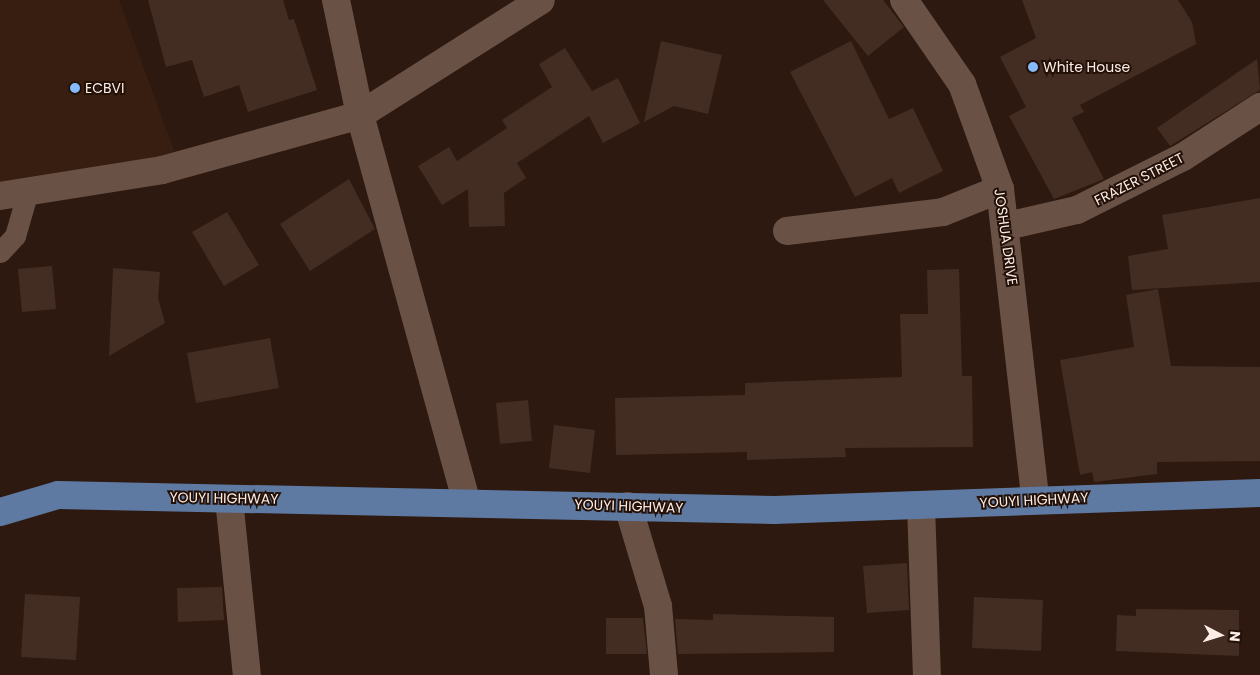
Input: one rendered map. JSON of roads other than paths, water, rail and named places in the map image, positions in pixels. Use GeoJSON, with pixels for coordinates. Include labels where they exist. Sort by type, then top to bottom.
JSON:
{"type":"FeatureCollection","features":[{"type":"Feature","properties":{"kind":"main road","name":"YOUYI HIGHWAY"},"geometry":{"type":"LineString","coordinates":[[0,512],[58,496],[466,501],[774,510],[920,506],[1034,498],[1260,493]]}},
{"type":"Feature","properties":{"kind":"street"},"geometry":{"type":"LineString","coordinates":[[336,0],[360,115],[466,501]]}},
{"type":"Feature","properties":{"kind":"street"},"geometry":{"type":"LineString","coordinates":[[0,196],[162,170],[360,115],[541,0]]}},
{"type":"Feature","properties":{"kind":"street","name":"JOSHUA DRIVE"},"geometry":{"type":"LineString","coordinates":[[904,0],[962,84],[1000,189],[1007,226],[1034,498]]}},
{"type":"Feature","properties":{"kind":"street","name":"FRAZER STREET"},"geometry":{"type":"LineString","coordinates":[[1007,226],[1077,210],[1183,157],[1260,107]]}},
{"type":"Feature","properties":{"kind":"street"},"geometry":{"type":"LineString","coordinates":[[786,231],[943,212],[1000,189]]}},
{"type":"Feature","properties":{"kind":"street"},"geometry":{"type":"LineString","coordinates":[[229,499],[247,675]]}},
{"type":"Feature","properties":{"kind":"street"},"geometry":{"type":"LineString","coordinates":[[628,506],[658,606],[664,675]]}},
{"type":"Feature","properties":{"kind":"street"},"geometry":{"type":"LineString","coordinates":[[920,506],[927,675]]}},
{"type":"Feature","properties":{"kind":"lane"},"geometry":{"type":"LineString","coordinates":[[0,252],[15,236],[28,191]]}},
{"type":"Feature","properties":{"kind":"place","name":"White House"},"geometry":{"type":"Point","coordinates":[1033,67]}},
{"type":"Feature","properties":{"kind":"place","name":"ECBVI"},"geometry":{"type":"Point","coordinates":[75,88]}}]}
